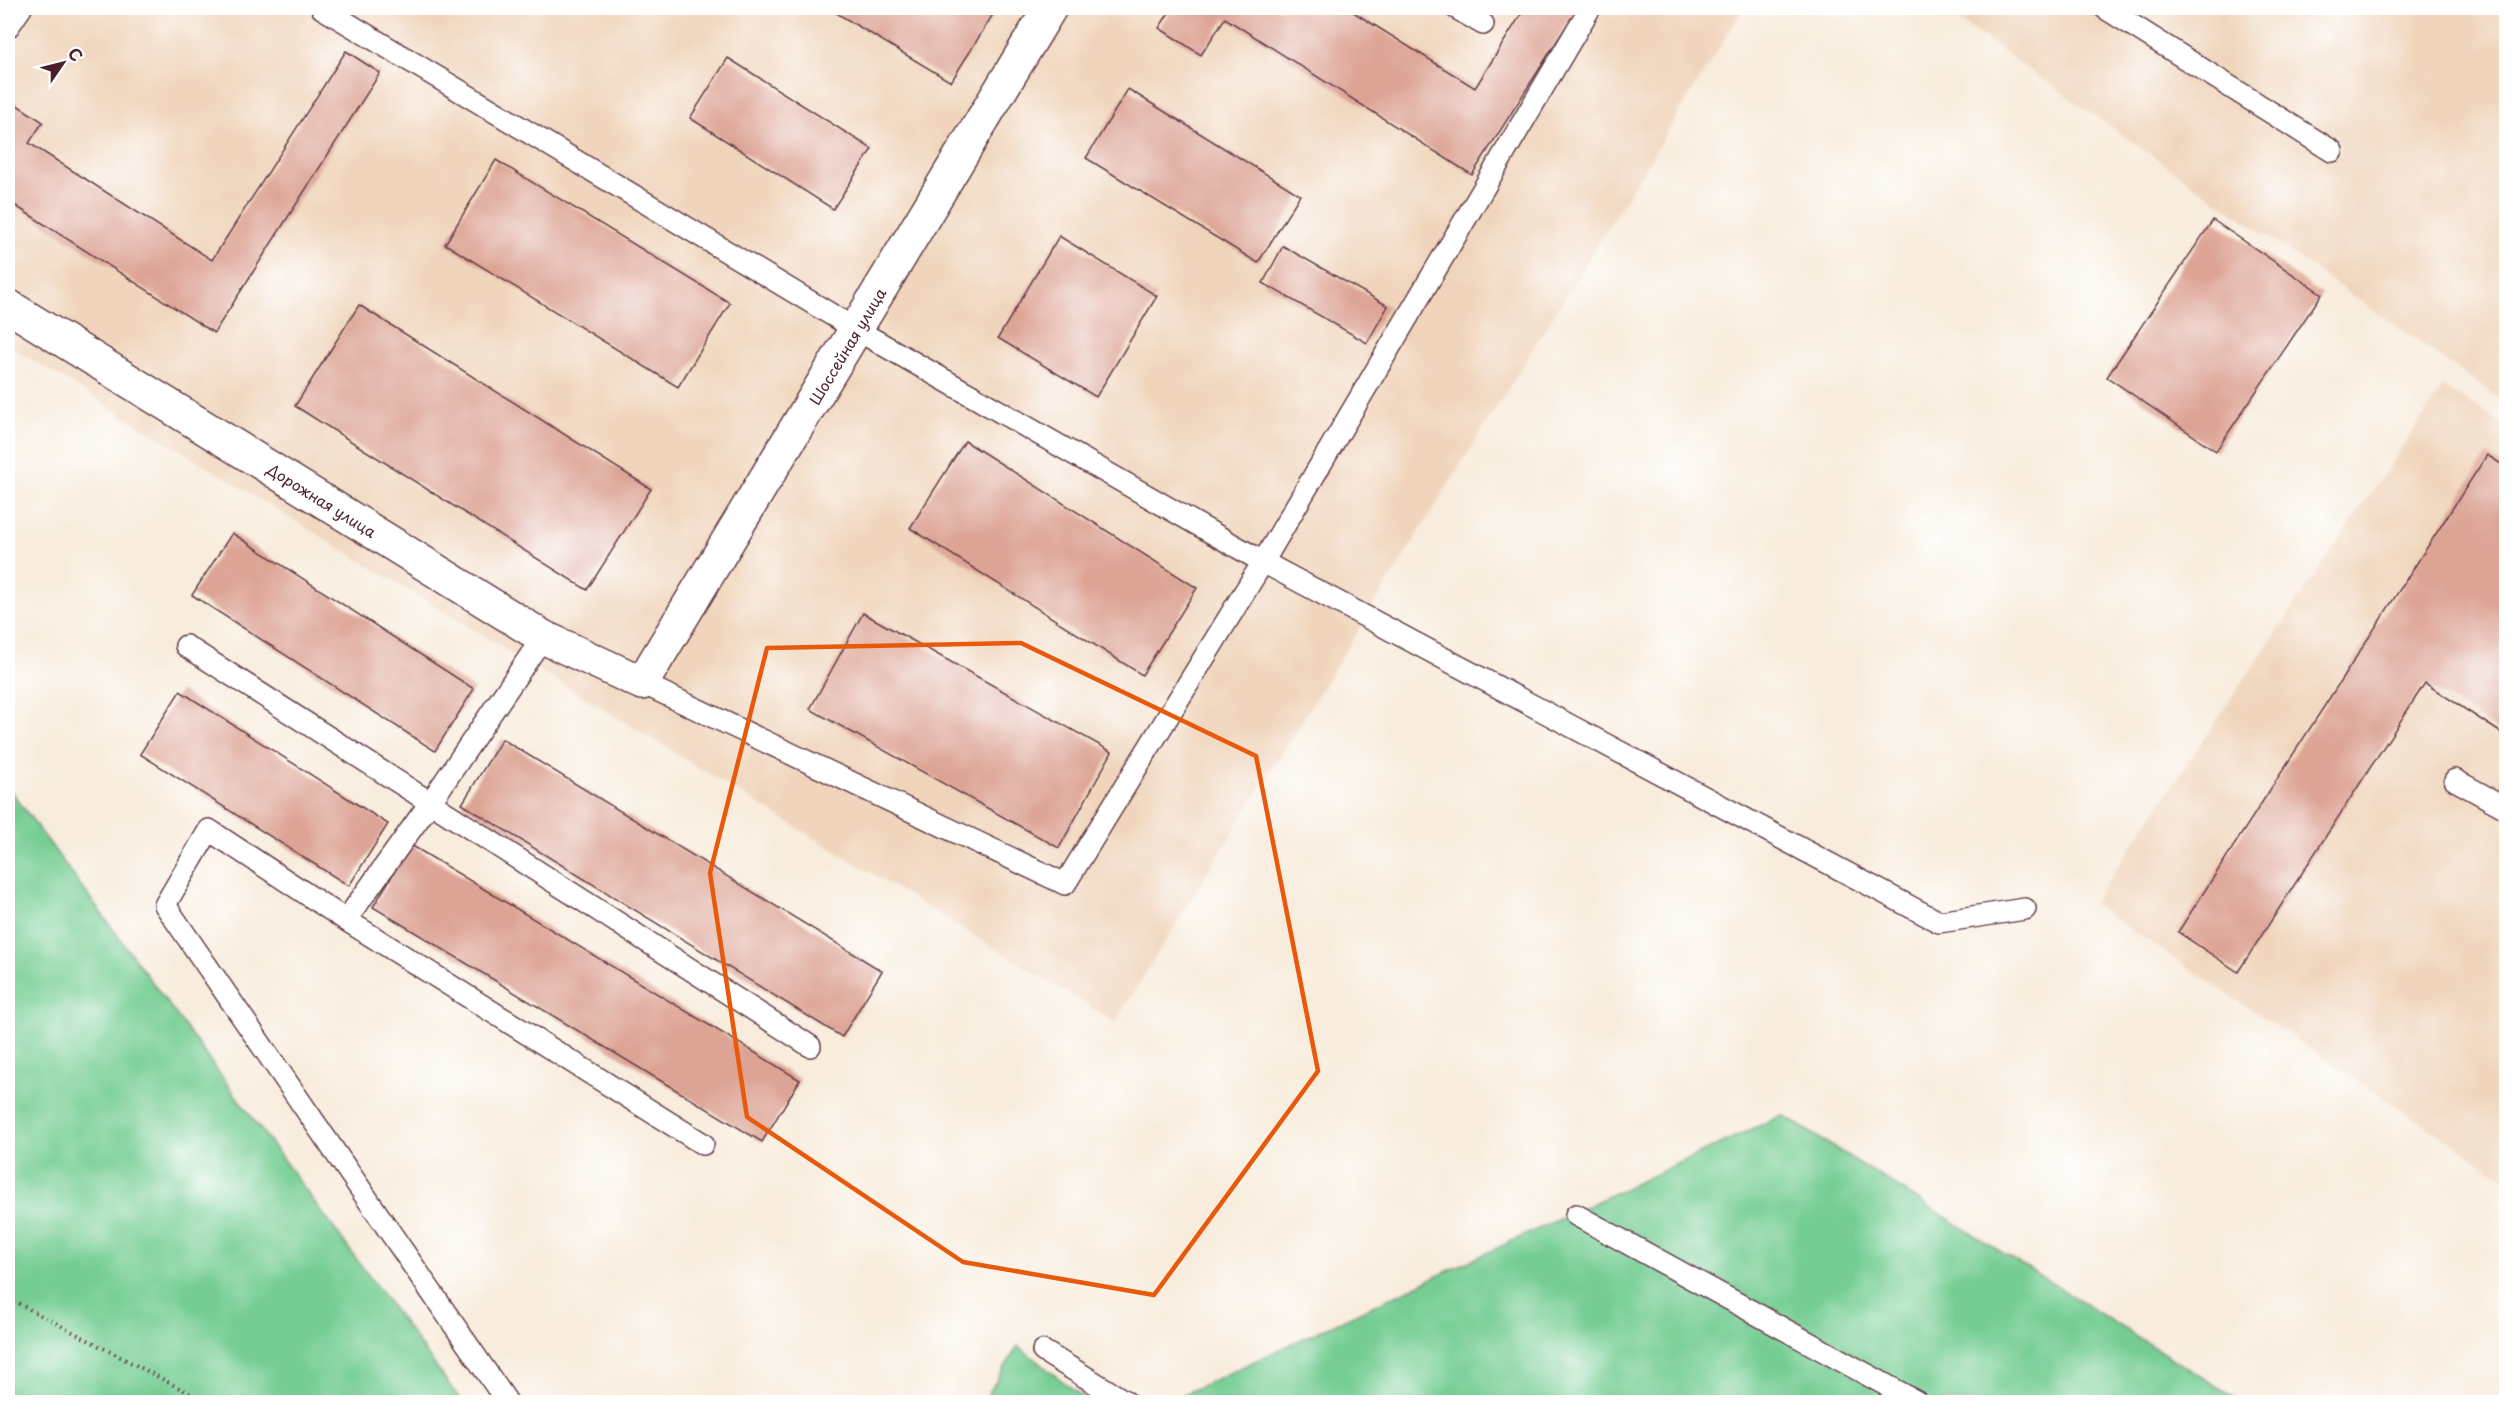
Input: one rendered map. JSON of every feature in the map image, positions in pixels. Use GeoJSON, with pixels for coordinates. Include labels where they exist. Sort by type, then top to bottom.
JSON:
{"type":"FeatureCollection","features":[{"type":"Feature","properties":{"kind":"street","name":"Шоссейная улица"},"geometry":{"type":"LineString","coordinates":[[642,683],[1050,8]]}},
{"type":"Feature","properties":{"kind":"street","name":"Дорожная улица"},"geometry":{"type":"LineString","coordinates":[[8,306],[543,637],[642,683]]}},
{"type":"Feature","properties":{"kind":"lane"},"geometry":{"type":"LineString","coordinates":[[8,27],[21,8]]}},
{"type":"Feature","properties":{"kind":"lane"},"geometry":{"type":"LineString","coordinates":[[322,8],[857,330],[1263,562],[1939,922],[2025,909]]}},
{"type":"Feature","properties":{"kind":"lane"},"geometry":{"type":"LineString","coordinates":[[1456,8],[1483,24]]}},
{"type":"Feature","properties":{"kind":"lane"},"geometry":{"type":"LineString","coordinates":[[642,683],[1065,884],[1263,562],[1590,8]]}},
{"type":"Feature","properties":{"kind":"lane"},"geometry":{"type":"LineString","coordinates":[[2105,8],[2332,151]]}},
{"type":"Feature","properties":{"kind":"lane"},"geometry":{"type":"LineString","coordinates":[[346,920],[430,803],[543,637]]}},
{"type":"Feature","properties":{"kind":"lane"},"geometry":{"type":"LineString","coordinates":[[186,646],[810,1046]]}},
{"type":"Feature","properties":{"kind":"lane"},"geometry":{"type":"LineString","coordinates":[[2455,780],[2506,808]]}},
{"type":"Feature","properties":{"kind":"lane"},"geometry":{"type":"LineString","coordinates":[[507,1402],[165,905],[209,830],[346,920],[703,1144]]}},
{"type":"Feature","properties":{"kind":"lane"},"geometry":{"type":"LineString","coordinates":[[1576,1215],[1917,1402]]}},
{"type":"Feature","properties":{"kind":"lane"},"geometry":{"type":"LineString","coordinates":[[1043,1351],[1126,1402]]}},
{"type":"Feature","properties":{"kind":"path"},"geometry":{"type":"LineString","coordinates":[[8,1298],[206,1402]]}},
{"type":"Feature","properties":{"kind":"highlighted area"},"geometry":{"type":"Polygon","coordinates":[[[1021,643],[1256,756],[1318,1071],[1154,1295],[963,1262],[747,1117],[710,873],[767,648],[1021,643]]]}},
{"type":"Feature","properties":{"kind":"shaded area"},"geometry":{"type":"Polygon","coordinates":[[[8,8],[1744,8],[1115,1022],[8,345],[8,8]]]}},
{"type":"Feature","properties":{"kind":"shaded area"},"geometry":{"type":"Polygon","coordinates":[[[1941,8],[2506,8],[2506,403],[1941,8]]]}},
{"type":"Feature","properties":{"kind":"shaded area"},"geometry":{"type":"Polygon","coordinates":[[[2443,387],[2506,425],[2506,1179],[2092,904],[2443,387]]]}},
{"type":"Feature","properties":{"kind":"green space"},"geometry":{"type":"Polygon","coordinates":[[[8,787],[462,1402],[8,1402],[8,787]]]}},
{"type":"Feature","properties":{"kind":"green space"},"geometry":{"type":"Polygon","coordinates":[[[1782,1115],[2242,1402],[1167,1402],[1782,1115]]]}},
{"type":"Feature","properties":{"kind":"green space"},"geometry":{"type":"Polygon","coordinates":[[[1018,1346],[1089,1402],[983,1402],[1018,1346]]]}},
{"type":"Feature","properties":{"kind":"building"},"geometry":{"type":"Polygon","coordinates":[[[828,8],[997,8],[951,82],[828,8]]]}},
{"type":"Feature","properties":{"kind":"building"},"geometry":{"type":"Polygon","coordinates":[[[1172,8],[1347,8],[1475,88],[1525,8],[1578,8],[1472,175],[1225,18],[1201,55],[1159,28],[1172,8]]]}},
{"type":"Feature","properties":{"kind":"building"},"geometry":{"type":"Polygon","coordinates":[[[346,51],[380,73],[214,333],[8,201],[8,99],[43,122],[29,143],[212,260],[346,51]]]}},
{"type":"Feature","properties":{"kind":"building"},"geometry":{"type":"Polygon","coordinates":[[[728,58],[872,149],[833,209],[690,118],[728,58]]]}},
{"type":"Feature","properties":{"kind":"building"},"geometry":{"type":"Polygon","coordinates":[[[1128,89],[1300,195],[1258,263],[1086,158],[1128,89]]]}},
{"type":"Feature","properties":{"kind":"building"},"geometry":{"type":"Polygon","coordinates":[[[496,160],[730,303],[678,387],[445,244],[496,160]]]}},
{"type":"Feature","properties":{"kind":"building"},"geometry":{"type":"Polygon","coordinates":[[[2213,220],[2322,294],[2216,451],[2107,377],[2213,220]]]}},
{"type":"Feature","properties":{"kind":"building"},"geometry":{"type":"Polygon","coordinates":[[[1059,236],[1157,296],[1096,397],[998,338],[1059,236]]]}},
{"type":"Feature","properties":{"kind":"building"},"geometry":{"type":"Polygon","coordinates":[[[1283,246],[1388,306],[1367,343],[1263,283],[1283,246]]]}},
{"type":"Feature","properties":{"kind":"building"},"geometry":{"type":"Polygon","coordinates":[[[359,305],[651,489],[587,590],[295,406],[359,305]]]}},
{"type":"Feature","properties":{"kind":"building"},"geometry":{"type":"Polygon","coordinates":[[[965,441],[1197,588],[1142,675],[910,528],[965,441]]]}},
{"type":"Feature","properties":{"kind":"building"},"geometry":{"type":"Polygon","coordinates":[[[2487,455],[2506,467],[2506,736],[2425,683],[2238,972],[2178,932],[2487,455]]]}},
{"type":"Feature","properties":{"kind":"building"},"geometry":{"type":"Polygon","coordinates":[[[232,533],[474,689],[435,751],[192,595],[232,533]]]}},
{"type":"Feature","properties":{"kind":"building"},"geometry":{"type":"Polygon","coordinates":[[[863,613],[1112,752],[1059,848],[810,709],[863,613]]]}},
{"type":"Feature","properties":{"kind":"building"},"geometry":{"type":"Polygon","coordinates":[[[180,691],[388,824],[349,886],[140,754],[180,691]]]}},
{"type":"Feature","properties":{"kind":"building"},"geometry":{"type":"Polygon","coordinates":[[[502,739],[882,971],[842,1037],[462,804],[502,739]]]}},
{"type":"Feature","properties":{"kind":"building"},"geometry":{"type":"Polygon","coordinates":[[[411,845],[800,1080],[762,1142],[373,907],[411,845]]]}}]}
